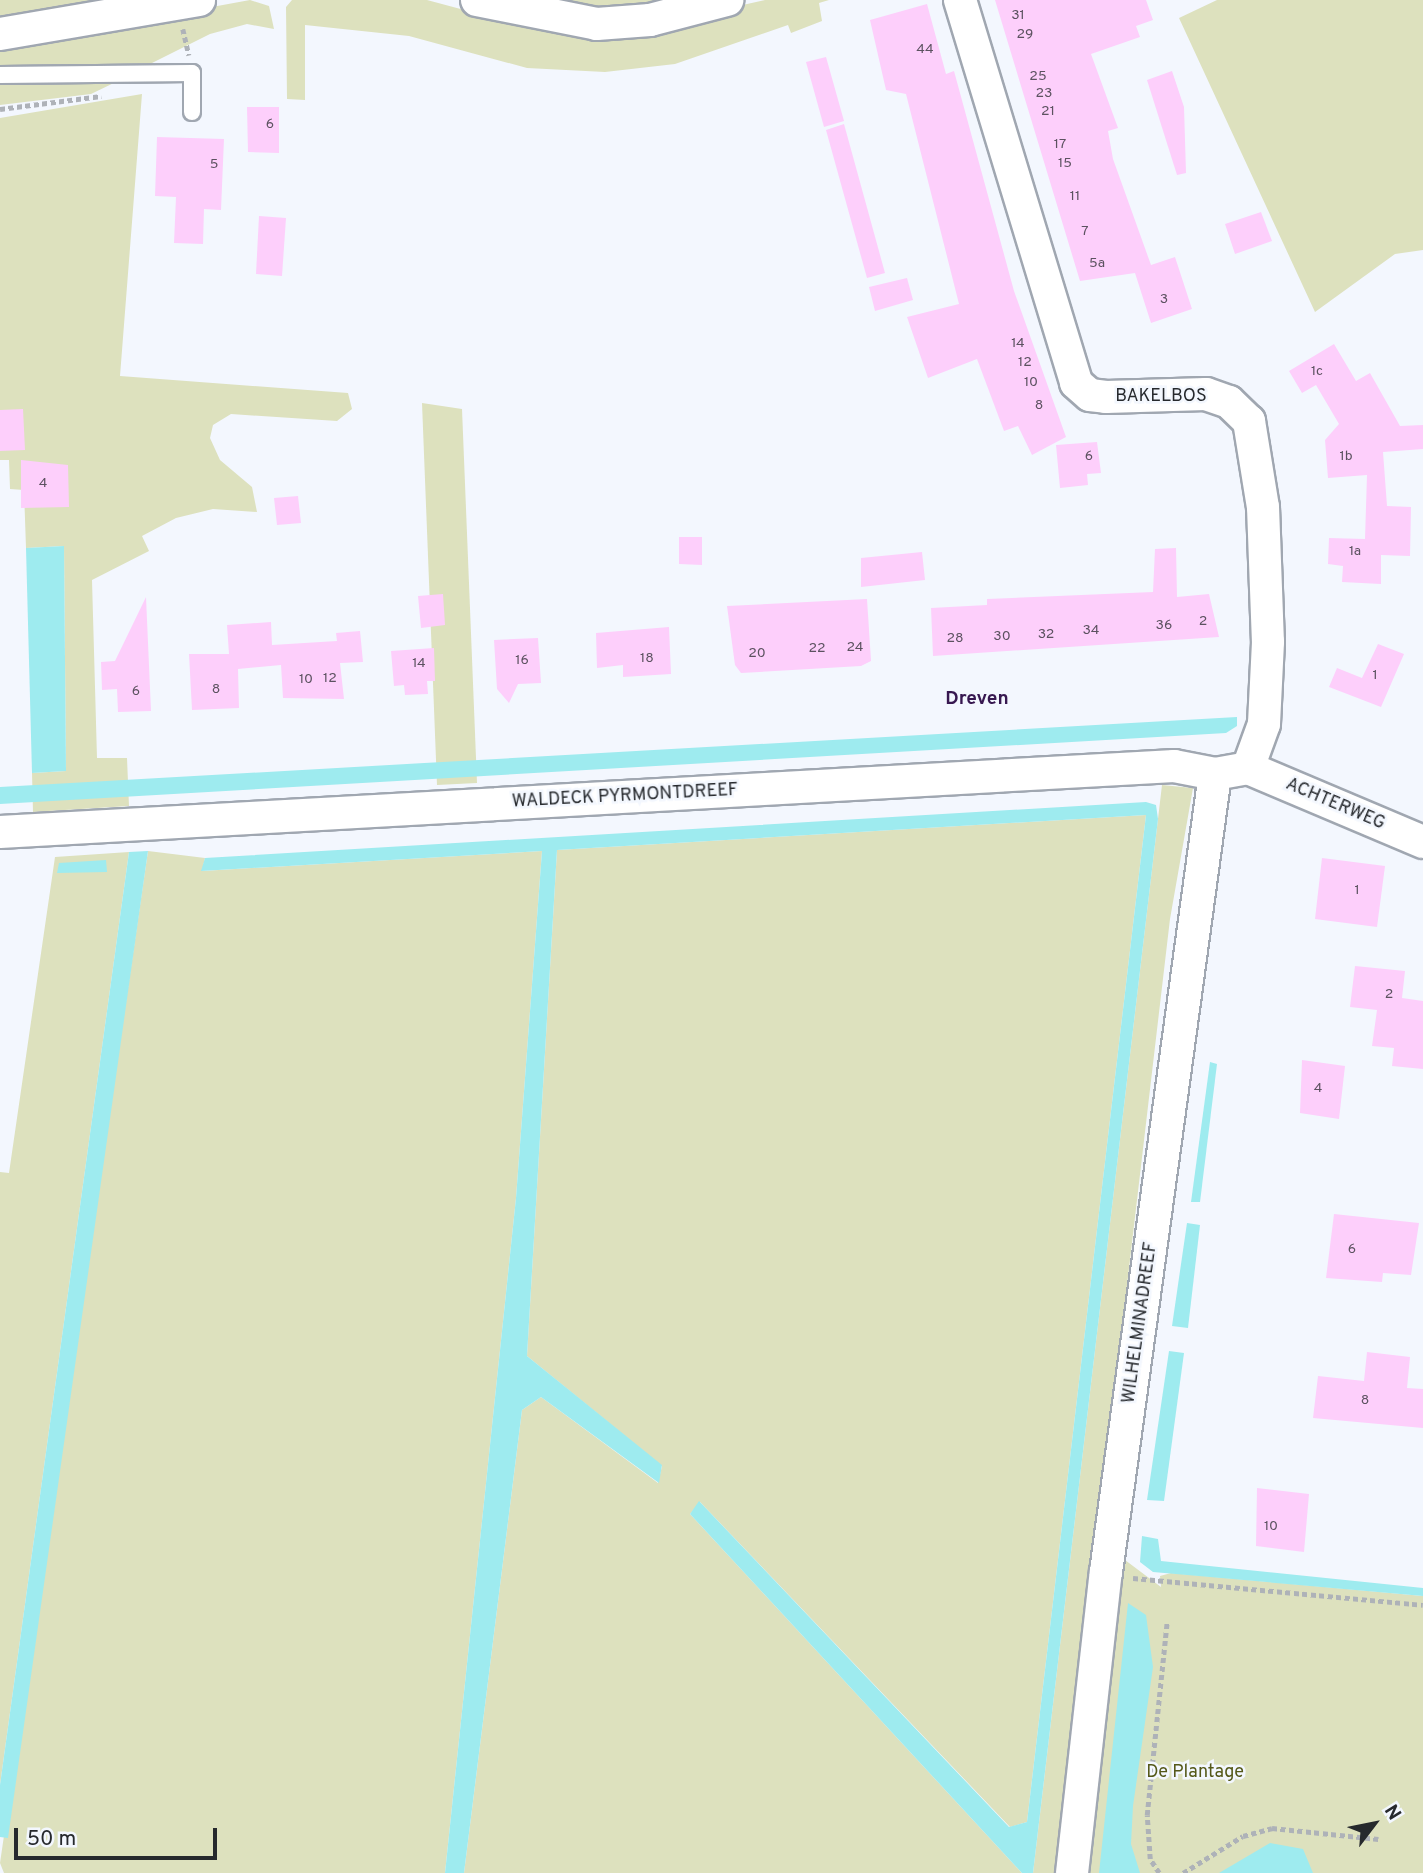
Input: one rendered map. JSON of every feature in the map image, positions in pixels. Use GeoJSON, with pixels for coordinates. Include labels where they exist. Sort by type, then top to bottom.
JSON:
{"type":"FeatureCollection","features":[{"type":"Feature","properties":{"kind":"street"},"geometry":{"type":"LineString","coordinates":[[0,34],[200,0]]}},
{"type":"Feature","properties":{"kind":"street"},"geometry":{"type":"LineString","coordinates":[[477,0],[597,24],[650,20],[727,0]]}},
{"type":"Feature","properties":{"kind":"street","name":"BAKELBOS"},"geometry":{"type":"LineString","coordinates":[[960,0],[1076,383],[1090,395],[1107,397],[1206,394],[1229,402],[1248,421],[1264,508],[1268,642],[1264,724],[1248,768]]}},
{"type":"Feature","properties":{"kind":"street","name":"WALDECK PYRMONTDREEF"},"geometry":{"type":"LineString","coordinates":[[0,832],[1174,766],[1215,774],[1248,768]]}},
{"type":"Feature","properties":{"kind":"street","name":"ACHTERWEG"},"geometry":{"type":"LineString","coordinates":[[1248,768],[1423,842]]}},
{"type":"Feature","properties":{"kind":"street","name":"WILHELMINADREEF"},"geometry":{"type":"LineString","coordinates":[[1072,1873],[1106,1572],[1215,774]]}},
{"type":"Feature","properties":{"kind":"lane"},"geometry":{"type":"LineString","coordinates":[[0,75],[192,73],[192,112]]}},
{"type":"Feature","properties":{"kind":"path"},"geometry":{"type":"LineString","coordinates":[[0,108],[91,100],[137,75]]}},
{"type":"Feature","properties":{"kind":"path"},"geometry":{"type":"LineString","coordinates":[[1129,1578],[1423,1605]]}},
{"type":"Feature","properties":{"kind":"path"},"geometry":{"type":"LineString","coordinates":[[1159,1873],[1150,1859],[1147,1815],[1167,1620]]}},
{"type":"Feature","properties":{"kind":"path"},"geometry":{"type":"LineString","coordinates":[[1183,1873],[1243,1836],[1272,1828],[1378,1839]]}},
{"type":"Feature","properties":{"kind":"green space"},"geometry":{"type":"Polygon","coordinates":[[[0,0],[116,0],[0,27],[0,0]]]}},
{"type":"Feature","properties":{"kind":"green space"},"geometry":{"type":"Polygon","coordinates":[[[250,0],[269,6],[274,29],[247,24],[210,34],[148,65],[0,67],[0,46],[250,0]]]}},
{"type":"Feature","properties":{"kind":"green space"},"geometry":{"type":"Polygon","coordinates":[[[292,0],[427,0],[520,25],[608,35],[765,0],[829,0],[819,3],[822,21],[791,33],[788,25],[675,64],[605,72],[527,68],[409,36],[305,25],[305,100],[287,99],[286,7],[292,0]]]}},
{"type":"Feature","properties":{"kind":"green space"},"geometry":{"type":"Polygon","coordinates":[[[521,0],[678,0],[585,14],[521,0]]]}},
{"type":"Feature","properties":{"kind":"green space"},"geometry":{"type":"Polygon","coordinates":[[[1217,0],[1423,0],[1423,250],[1395,254],[1315,312],[1179,18],[1217,0]]]}},
{"type":"Feature","properties":{"kind":"green space"},"geometry":{"type":"Polygon","coordinates":[[[0,80],[120,80],[91,94],[0,105],[0,80]]]}},
{"type":"Feature","properties":{"kind":"green space"},"geometry":{"type":"Polygon","coordinates":[[[142,94],[120,376],[348,393],[352,409],[337,421],[231,414],[213,425],[210,438],[220,460],[252,487],[257,512],[213,509],[176,518],[142,536],[149,551],[92,580],[97,758],[127,758],[129,806],[33,812],[32,773],[66,771],[64,546],[26,548],[24,490],[10,489],[9,460],[0,460],[0,118],[142,94]]]}},
{"type":"Feature","properties":{"kind":"green space"},"geometry":{"type":"Polygon","coordinates":[[[422,403],[462,409],[477,783],[437,785],[422,403]]]}},
{"type":"Feature","properties":{"kind":"green space"},"geometry":{"type":"Polygon","coordinates":[[[1162,785],[1193,788],[1170,919],[1058,1873],[1033,1873],[1162,785]]]}},
{"type":"Feature","properties":{"kind":"green space"},"geometry":{"type":"Polygon","coordinates":[[[1146,815],[1027,1822],[1010,1827],[700,1502],[690,1514],[1022,1873],[464,1873],[522,1410],[541,1397],[658,1483],[662,1466],[527,1356],[557,850],[1146,815]]]}},
{"type":"Feature","properties":{"kind":"green space"},"geometry":{"type":"Polygon","coordinates":[[[148,851],[205,858],[202,871],[542,851],[516,1198],[445,1873],[4,1873],[0,1863],[148,851]]]}},
{"type":"Feature","properties":{"kind":"green space"},"geometry":{"type":"Polygon","coordinates":[[[129,852],[0,1785],[0,1172],[9,1173],[55,857],[129,852]]]}},
{"type":"Feature","properties":{"kind":"green space","name":"De Plantage"},"geometry":{"type":"Polygon","coordinates":[[[1117,1554],[1161,1587],[1160,1576],[1171,1573],[1423,1596],[1423,1873],[1085,1873],[1117,1554]]]}},
{"type":"Feature","properties":{"kind":"water"},"geometry":{"type":"Polygon","coordinates":[[[64,546],[66,771],[32,773],[26,548],[64,546]]]}},
{"type":"Feature","properties":{"kind":"water"},"geometry":{"type":"Polygon","coordinates":[[[1237,717],[1237,726],[1226,733],[0,804],[0,787],[1237,717]]]}},
{"type":"Feature","properties":{"kind":"water"},"geometry":{"type":"Polygon","coordinates":[[[1146,802],[1156,805],[1158,819],[1033,1873],[1022,1873],[690,1514],[699,1501],[1009,1827],[1027,1822],[1146,815],[557,850],[527,1356],[662,1465],[659,1483],[541,1397],[522,1410],[464,1873],[445,1873],[516,1198],[542,851],[201,871],[205,858],[1146,802]]]}},
{"type":"Feature","properties":{"kind":"water"},"geometry":{"type":"Polygon","coordinates":[[[148,851],[8,1838],[0,1837],[0,1785],[129,852],[148,851]]]}},
{"type":"Feature","properties":{"kind":"water"},"geometry":{"type":"Polygon","coordinates":[[[106,860],[107,872],[57,873],[59,863],[106,860]]]}},
{"type":"Feature","properties":{"kind":"water"},"geometry":{"type":"Polygon","coordinates":[[[1210,1062],[1217,1064],[1200,1202],[1191,1202],[1210,1062]]]}},
{"type":"Feature","properties":{"kind":"water"},"geometry":{"type":"Polygon","coordinates":[[[1187,1223],[1200,1225],[1188,1328],[1172,1326],[1187,1223]]]}},
{"type":"Feature","properties":{"kind":"water"},"geometry":{"type":"Polygon","coordinates":[[[1169,1351],[1184,1353],[1164,1501],[1147,1500],[1169,1351]]]}},
{"type":"Feature","properties":{"kind":"water"},"geometry":{"type":"Polygon","coordinates":[[[1142,1536],[1158,1539],[1161,1561],[1423,1588],[1423,1596],[1153,1572],[1140,1562],[1142,1536]]]}},
{"type":"Feature","properties":{"kind":"water"},"geometry":{"type":"Polygon","coordinates":[[[1128,1603],[1146,1615],[1153,1667],[1133,1806],[1131,1844],[1140,1873],[1099,1873],[1128,1603]]]}},
{"type":"Feature","properties":{"kind":"water"},"geometry":{"type":"Polygon","coordinates":[[[1270,1843],[1303,1849],[1313,1873],[1219,1873],[1270,1843]]]}},
{"type":"Feature","properties":{"kind":"building"},"geometry":{"type":"Polygon","coordinates":[[[995,0],[1146,0],[1153,20],[1136,26],[1140,37],[1091,54],[1118,128],[1108,131],[1113,159],[1151,265],[1175,257],[1192,309],[1151,323],[1135,273],[1080,281],[995,0]]]}},
{"type":"Feature","properties":{"kind":"building"},"geometry":{"type":"Polygon","coordinates":[[[927,4],[946,74],[954,71],[1014,291],[1066,437],[1032,455],[1018,426],[1004,431],[977,359],[928,378],[907,317],[959,304],[906,94],[886,90],[870,20],[927,4]]]}},
{"type":"Feature","properties":{"kind":"building"},"geometry":{"type":"Polygon","coordinates":[[[826,57],[844,121],[824,127],[806,62],[826,57]]]}},
{"type":"Feature","properties":{"kind":"building"},"geometry":{"type":"Polygon","coordinates":[[[1172,71],[1184,107],[1186,173],[1177,175],[1147,80],[1172,71]]]}},
{"type":"Feature","properties":{"kind":"building"},"geometry":{"type":"Polygon","coordinates":[[[247,107],[279,107],[279,153],[248,152],[247,107]]]}},
{"type":"Feature","properties":{"kind":"building"},"geometry":{"type":"Polygon","coordinates":[[[844,124],[885,273],[867,278],[826,130],[844,124]]]}},
{"type":"Feature","properties":{"kind":"building"},"geometry":{"type":"Polygon","coordinates":[[[157,137],[224,139],[221,210],[204,209],[203,244],[174,243],[176,197],[155,196],[157,137]]]}},
{"type":"Feature","properties":{"kind":"building"},"geometry":{"type":"Polygon","coordinates":[[[1261,212],[1272,241],[1235,254],[1225,224],[1261,212]]]}},
{"type":"Feature","properties":{"kind":"building"},"geometry":{"type":"Polygon","coordinates":[[[259,216],[286,218],[282,276],[256,274],[259,216]]]}},
{"type":"Feature","properties":{"kind":"building"},"geometry":{"type":"Polygon","coordinates":[[[907,278],[913,300],[875,311],[869,287],[907,278]]]}},
{"type":"Feature","properties":{"kind":"building"},"geometry":{"type":"Polygon","coordinates":[[[1334,344],[1356,381],[1370,373],[1400,426],[1423,425],[1423,449],[1383,452],[1387,506],[1411,507],[1410,556],[1381,555],[1381,584],[1342,582],[1343,566],[1328,564],[1329,538],[1365,539],[1367,475],[1328,478],[1325,440],[1339,424],[1316,385],[1302,393],[1289,371],[1334,344]]]}},
{"type":"Feature","properties":{"kind":"building"},"geometry":{"type":"Polygon","coordinates":[[[23,409],[25,450],[0,451],[0,410],[23,409]]]}},
{"type":"Feature","properties":{"kind":"building"},"geometry":{"type":"Polygon","coordinates":[[[1097,442],[1101,473],[1087,474],[1088,485],[1060,488],[1056,445],[1097,442]]]}},
{"type":"Feature","properties":{"kind":"building"},"geometry":{"type":"Polygon","coordinates":[[[21,460],[68,465],[69,507],[21,508],[21,460]]]}},
{"type":"Feature","properties":{"kind":"building"},"geometry":{"type":"Polygon","coordinates":[[[298,496],[301,523],[277,525],[274,498],[298,496]]]}},
{"type":"Feature","properties":{"kind":"building"},"geometry":{"type":"Polygon","coordinates":[[[679,537],[702,537],[702,565],[679,564],[679,537]]]}},
{"type":"Feature","properties":{"kind":"building"},"geometry":{"type":"Polygon","coordinates":[[[1176,548],[1177,597],[1209,594],[1219,637],[933,656],[931,608],[987,605],[987,599],[1153,592],[1155,549],[1176,548]]]}},
{"type":"Feature","properties":{"kind":"building"},"geometry":{"type":"Polygon","coordinates":[[[922,552],[925,580],[861,587],[861,558],[922,552]]]}},
{"type":"Feature","properties":{"kind":"building"},"geometry":{"type":"Polygon","coordinates":[[[443,594],[445,625],[421,628],[418,596],[443,594]]]}},
{"type":"Feature","properties":{"kind":"building"},"geometry":{"type":"Polygon","coordinates":[[[146,597],[151,711],[118,712],[117,689],[102,690],[101,662],[115,661],[146,597]]]}},
{"type":"Feature","properties":{"kind":"building"},"geometry":{"type":"Polygon","coordinates":[[[867,599],[871,661],[861,666],[741,673],[735,665],[727,606],[867,599]]]}},
{"type":"Feature","properties":{"kind":"building"},"geometry":{"type":"Polygon","coordinates":[[[271,622],[272,645],[337,641],[336,633],[360,631],[363,662],[340,663],[344,699],[283,698],[281,665],[238,669],[239,708],[192,710],[189,654],[229,654],[227,625],[271,622]]]}},
{"type":"Feature","properties":{"kind":"building"},"geometry":{"type":"Polygon","coordinates":[[[669,627],[671,674],[623,677],[623,665],[597,668],[596,633],[669,627]]]}},
{"type":"Feature","properties":{"kind":"building"},"geometry":{"type":"Polygon","coordinates":[[[538,638],[541,683],[518,684],[509,703],[497,689],[494,640],[538,638]]]}},
{"type":"Feature","properties":{"kind":"building"},"geometry":{"type":"Polygon","coordinates":[[[1378,644],[1404,654],[1381,707],[1329,687],[1337,668],[1362,678],[1378,644]]]}},
{"type":"Feature","properties":{"kind":"building"},"geometry":{"type":"Polygon","coordinates":[[[434,648],[435,681],[427,681],[428,694],[405,695],[404,685],[394,686],[391,651],[434,648]]]}},
{"type":"Feature","properties":{"kind":"building"},"geometry":{"type":"Polygon","coordinates":[[[1322,858],[1385,866],[1377,927],[1315,919],[1322,858]]]}},
{"type":"Feature","properties":{"kind":"building"},"geometry":{"type":"Polygon","coordinates":[[[1355,966],[1405,971],[1402,998],[1423,1001],[1423,1069],[1392,1066],[1394,1048],[1372,1046],[1377,1010],[1350,1007],[1355,966]]]}},
{"type":"Feature","properties":{"kind":"building"},"geometry":{"type":"Polygon","coordinates":[[[1302,1060],[1345,1066],[1339,1119],[1300,1113],[1302,1060]]]}},
{"type":"Feature","properties":{"kind":"building"},"geometry":{"type":"Polygon","coordinates":[[[1334,1214],[1419,1223],[1411,1275],[1383,1273],[1382,1282],[1326,1278],[1334,1214]]]}},
{"type":"Feature","properties":{"kind":"building"},"geometry":{"type":"Polygon","coordinates":[[[1367,1352],[1410,1357],[1407,1388],[1423,1389],[1423,1428],[1313,1418],[1318,1376],[1364,1381],[1367,1352]]]}},
{"type":"Feature","properties":{"kind":"building"},"geometry":{"type":"Polygon","coordinates":[[[1257,1488],[1309,1494],[1304,1552],[1256,1546],[1257,1488]]]}},
{"type":"Feature","properties":{"kind":"district","name":"Dreven"},"geometry":{"type":"Point","coordinates":[977,700]}}]}
